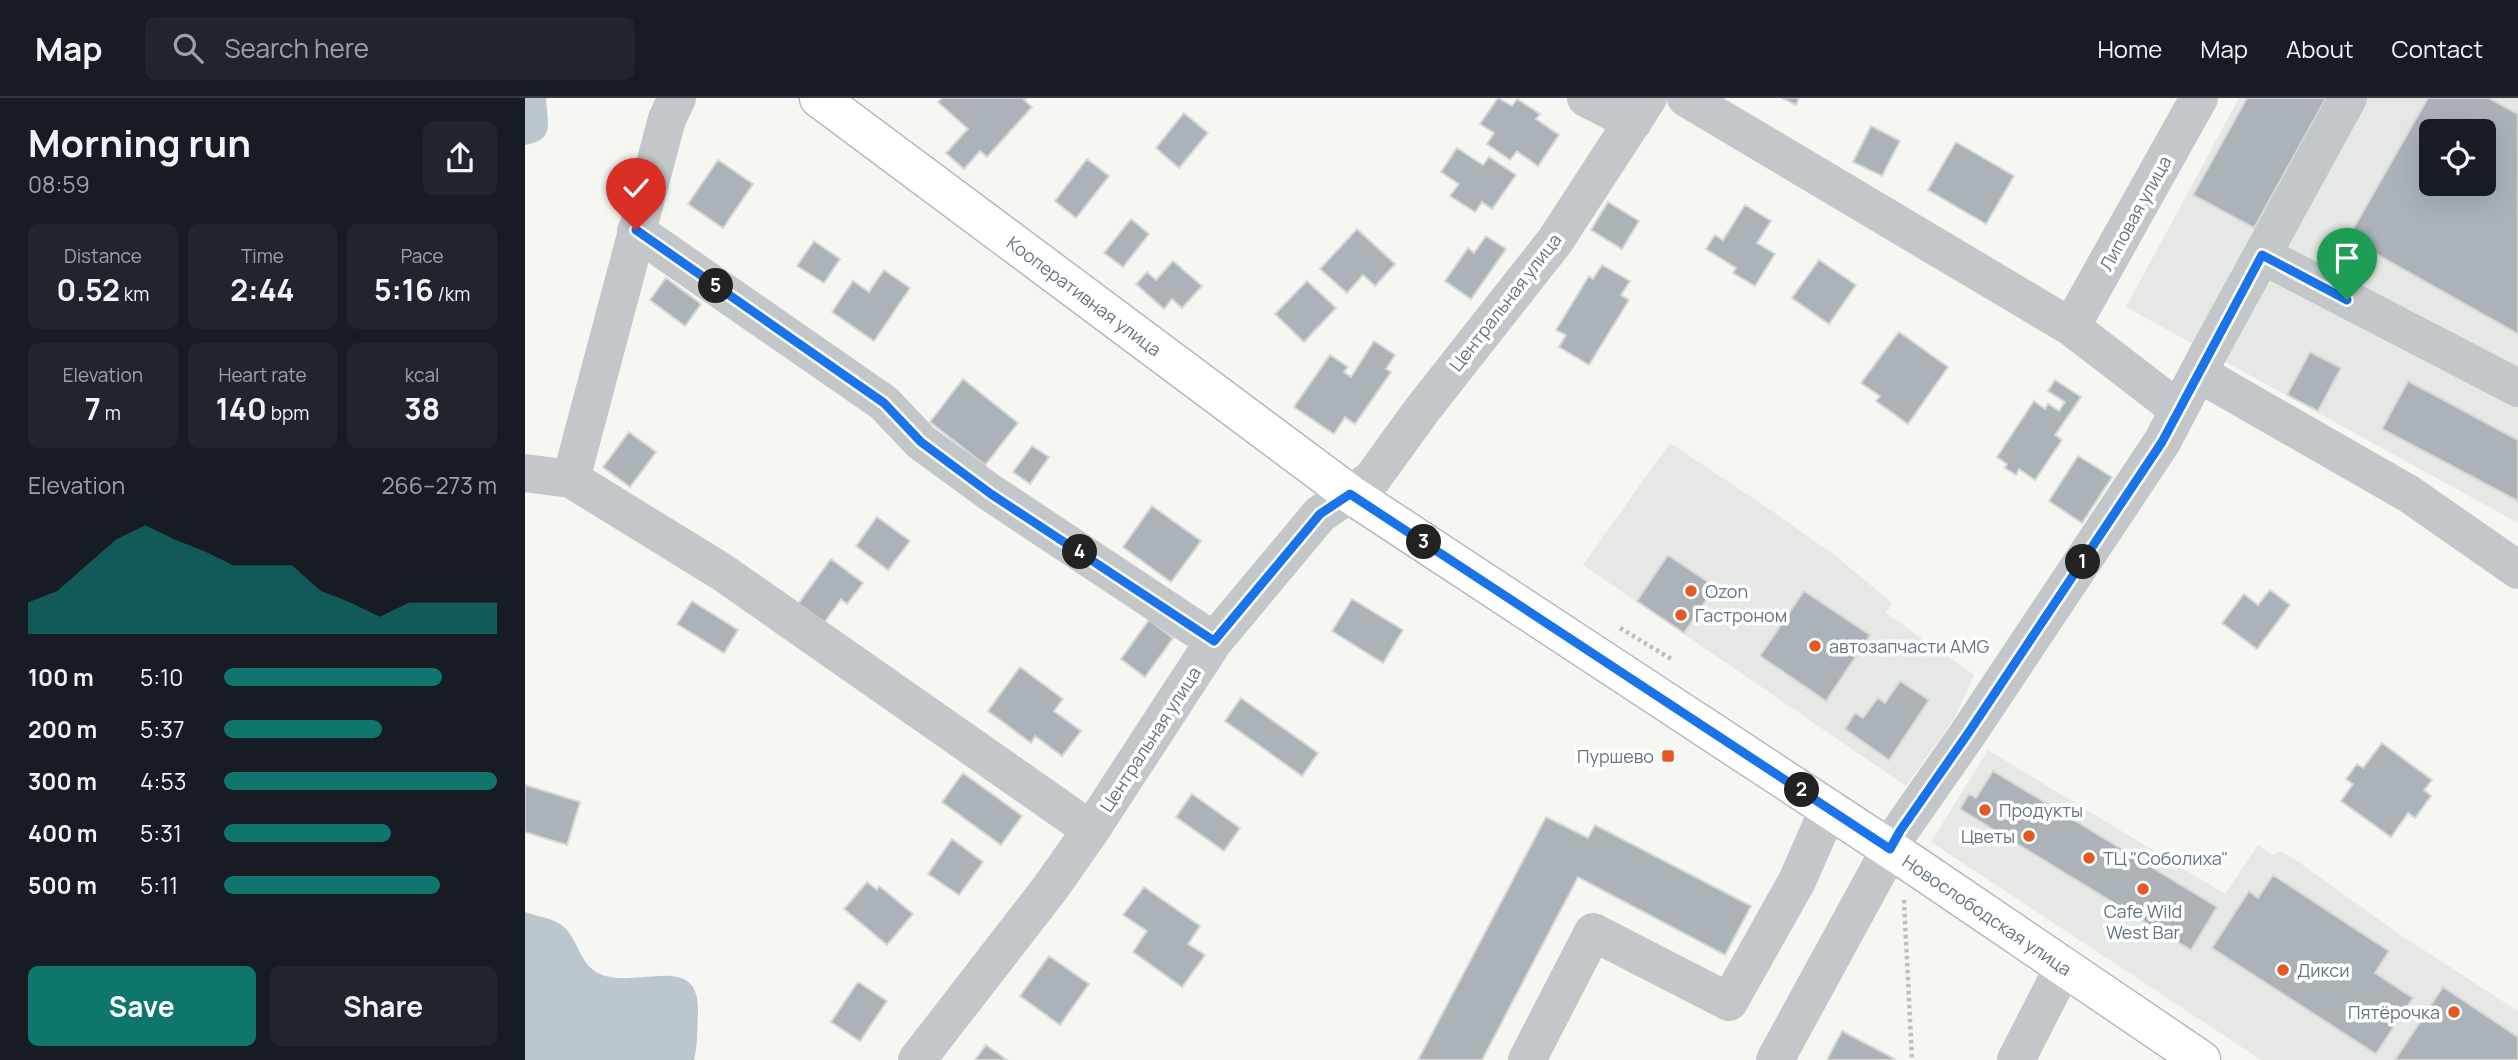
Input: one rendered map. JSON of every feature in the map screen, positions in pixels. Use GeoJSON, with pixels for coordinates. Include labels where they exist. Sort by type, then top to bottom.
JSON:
{"type":"FeatureCollection","features":[{"type":"Feature","properties":{"kind":"main road","name":"Кооперативная улица"},"geometry":{"type":"LineString","coordinates":[[819,98],[1350,494]]}},
{"type":"Feature","properties":{"kind":"main road","name":"Новослободская улица"},"geometry":{"type":"LineString","coordinates":[[1350,494],[1829,808],[2201,1060]]}},
{"type":"Feature","properties":{"kind":"street"},"geometry":{"type":"LineString","coordinates":[[571,479],[636,230],[667,119],[677,98]]}},
{"type":"Feature","properties":{"kind":"street"},"geometry":{"type":"LineString","coordinates":[[1586,98],[1640,110]]}},
{"type":"Feature","properties":{"kind":"street"},"geometry":{"type":"LineString","coordinates":[[1686,98],[2071,327],[2179,410]]}},
{"type":"Feature","properties":{"kind":"street","name":"Липовая улица"},"geometry":{"type":"LineString","coordinates":[[2071,327],[2199,98]]}},
{"type":"Feature","properties":{"kind":"street"},"geometry":{"type":"LineString","coordinates":[[1775,1060],[1901,856],[1900,831],[2162,442],[2348,98]]}},
{"type":"Feature","properties":{"kind":"street","name":"Центральная улица"},"geometry":{"type":"LineString","coordinates":[[917,1060],[1051,887],[1214,641],[1320,514],[1372,480],[1422,410],[1555,241],[1640,110]]}},
{"type":"Feature","properties":{"kind":"street"},"geometry":{"type":"LineString","coordinates":[[636,230],[884,403],[921,442],[991,494],[1214,641]]}},
{"type":"Feature","properties":{"kind":"street"},"geometry":{"type":"LineString","coordinates":[[2262,255],[2518,388]]}},
{"type":"Feature","properties":{"kind":"street"},"geometry":{"type":"LineString","coordinates":[[2198,373],[2409,494],[2518,570]]}},
{"type":"Feature","properties":{"kind":"street"},"geometry":{"type":"LineString","coordinates":[[525,473],[571,479],[722,572],[1091,830]]}},
{"type":"Feature","properties":{"kind":"street"},"geometry":{"type":"LineString","coordinates":[[1527,1060],[1593,932],[1728,1002],[1797,881],[1829,808]]}},
{"type":"Feature","properties":{"kind":"street"},"geometry":{"type":"LineString","coordinates":[[2016,1060],[2064,966]]}},
{"type":"Feature","properties":{"kind":"path"},"geometry":{"type":"LineString","coordinates":[[1901,856],[1912,1060]]}},
{"type":"Feature","properties":{"kind":"shaded area"},"geometry":{"type":"Polygon","coordinates":[[[525,98],[546,98],[548,122],[546,134],[541,139],[525,145],[525,98]]]}},
{"type":"Feature","properties":{"kind":"shaded area"},"geometry":{"type":"Polygon","coordinates":[[[2239,98],[2518,98],[2518,523],[2126,307],[2239,98]]]}},
{"type":"Feature","properties":{"kind":"shaded area"},"geometry":{"type":"Polygon","coordinates":[[[1670,443],[1837,557],[1892,603],[1886,613],[1974,675],[1955,717],[1906,786],[1583,565],[1670,443]]]}},
{"type":"Feature","properties":{"kind":"shaded area"},"geometry":{"type":"Polygon","coordinates":[[[1988,750],[2225,894],[2258,845],[2272,855],[2280,851],[2293,858],[2399,934],[2518,1011],[2518,1060],[2261,1060],[1931,842],[1988,750]]]}},
{"type":"Feature","properties":{"kind":"shaded area"},"geometry":{"type":"Polygon","coordinates":[[[525,912],[561,925],[570,934],[588,965],[600,974],[614,978],[677,977],[688,982],[696,993],[698,1012],[694,1060],[525,1060],[525,912]]]}},
{"type":"Feature","properties":{"kind":"building"},"geometry":{"type":"Polygon","coordinates":[[[942,98],[1026,98],[1024,100],[1032,107],[987,157],[980,151],[964,169],[946,153],[968,129],[938,102],[942,98]]]}},
{"type":"Feature","properties":{"kind":"building"},"geometry":{"type":"Polygon","coordinates":[[[1498,98],[1512,106],[1517,99],[1540,114],[1536,119],[1559,135],[1538,166],[1517,151],[1510,160],[1487,144],[1494,133],[1480,124],[1498,98]]]}},
{"type":"Feature","properties":{"kind":"building"},"geometry":{"type":"Polygon","coordinates":[[[1782,98],[1799,98],[1796,105],[1782,98]]]}},
{"type":"Feature","properties":{"kind":"building"},"geometry":{"type":"Polygon","coordinates":[[[2247,98],[2326,98],[2254,228],[2193,195],[2247,98]]]}},
{"type":"Feature","properties":{"kind":"building"},"geometry":{"type":"Polygon","coordinates":[[[2428,98],[2489,98],[2518,114],[2518,334],[2348,238],[2428,98]]]}},
{"type":"Feature","properties":{"kind":"building"},"geometry":{"type":"Polygon","coordinates":[[[1184,113],[1208,133],[1179,168],[1156,148],[1184,113]]]}},
{"type":"Feature","properties":{"kind":"building"},"geometry":{"type":"Polygon","coordinates":[[[1871,126],[1900,141],[1882,176],[1853,162],[1871,126]]]}},
{"type":"Feature","properties":{"kind":"building"},"geometry":{"type":"Polygon","coordinates":[[[1956,142],[2014,176],[1986,224],[1928,190],[1956,142]]]}},
{"type":"Feature","properties":{"kind":"building"},"geometry":{"type":"Polygon","coordinates":[[[1457,148],[1483,165],[1489,157],[1516,175],[1492,209],[1482,202],[1475,212],[1450,196],[1459,184],[1441,172],[1457,148]]]}},
{"type":"Feature","properties":{"kind":"building"},"geometry":{"type":"Polygon","coordinates":[[[1087,159],[1109,176],[1076,218],[1055,201],[1087,159]]]}},
{"type":"Feature","properties":{"kind":"building"},"geometry":{"type":"Polygon","coordinates":[[[718,160],[753,184],[723,228],[688,204],[718,160]]]}},
{"type":"Feature","properties":{"kind":"building"},"geometry":{"type":"Polygon","coordinates":[[[1608,202],[1639,221],[1622,249],[1591,230],[1608,202]]]}},
{"type":"Feature","properties":{"kind":"building"},"geometry":{"type":"Polygon","coordinates":[[[1745,205],[1771,221],[1757,243],[1775,254],[1755,286],[1733,273],[1736,268],[1706,249],[1715,235],[1723,240],[1745,205]]]}},
{"type":"Feature","properties":{"kind":"building"},"geometry":{"type":"Polygon","coordinates":[[[1131,219],[1149,234],[1123,267],[1104,253],[1131,219]]]}},
{"type":"Feature","properties":{"kind":"building"},"geometry":{"type":"Polygon","coordinates":[[[1357,229],[1395,264],[1375,286],[1363,275],[1347,293],[1320,269],[1357,229]]]}},
{"type":"Feature","properties":{"kind":"building"},"geometry":{"type":"Polygon","coordinates":[[[1486,236],[1506,249],[1471,299],[1445,281],[1468,248],[1474,253],[1486,236]]]}},
{"type":"Feature","properties":{"kind":"building"},"geometry":{"type":"Polygon","coordinates":[[[814,241],[840,259],[824,283],[797,266],[814,241]]]}},
{"type":"Feature","properties":{"kind":"building"},"geometry":{"type":"Polygon","coordinates":[[[1819,260],[1856,285],[1829,324],[1792,298],[1819,260]]]}},
{"type":"Feature","properties":{"kind":"building"},"geometry":{"type":"Polygon","coordinates":[[[1173,261],[1202,286],[1182,308],[1172,299],[1164,309],[1136,284],[1147,272],[1156,280],[1173,261]]]}},
{"type":"Feature","properties":{"kind":"building"},"geometry":{"type":"Polygon","coordinates":[[[1602,265],[1630,281],[1621,295],[1629,300],[1589,365],[1559,347],[1566,335],[1556,330],[1589,276],[1593,279],[1602,265]]]}},
{"type":"Feature","properties":{"kind":"building"},"geometry":{"type":"Polygon","coordinates":[[[884,270],[910,288],[874,341],[832,312],[853,281],[869,292],[884,270]]]}},
{"type":"Feature","properties":{"kind":"building"},"geometry":{"type":"Polygon","coordinates":[[[666,278],[701,304],[685,326],[650,300],[666,278]]]}},
{"type":"Feature","properties":{"kind":"building"},"geometry":{"type":"Polygon","coordinates":[[[1307,281],[1336,308],[1304,342],[1275,314],[1307,281]]]}},
{"type":"Feature","properties":{"kind":"building"},"geometry":{"type":"Polygon","coordinates":[[[1899,332],[1948,367],[1908,424],[1876,401],[1880,396],[1861,383],[1899,332]]]}},
{"type":"Feature","properties":{"kind":"building"},"geometry":{"type":"Polygon","coordinates":[[[1374,341],[1395,355],[1386,369],[1391,372],[1355,424],[1345,417],[1334,434],[1294,407],[1330,355],[1348,367],[1344,372],[1351,377],[1374,341]]]}},
{"type":"Feature","properties":{"kind":"building"},"geometry":{"type":"Polygon","coordinates":[[[2310,352],[2341,368],[2318,411],[2287,395],[2310,352]]]}},
{"type":"Feature","properties":{"kind":"building"},"geometry":{"type":"Polygon","coordinates":[[[963,379],[1018,423],[985,465],[930,422],[963,379]]]}},
{"type":"Feature","properties":{"kind":"building"},"geometry":{"type":"Polygon","coordinates":[[[2055,380],[2081,397],[2055,435],[2062,440],[2035,480],[2019,469],[2016,475],[2005,468],[2007,464],[1997,457],[2034,401],[2045,409],[2048,404],[2059,411],[2065,402],[2048,391],[2055,380]]]}},
{"type":"Feature","properties":{"kind":"building"},"geometry":{"type":"Polygon","coordinates":[[[2408,381],[2518,440],[2518,501],[2382,429],[2408,381]]]}},
{"type":"Feature","properties":{"kind":"building"},"geometry":{"type":"Polygon","coordinates":[[[629,432],[656,452],[630,487],[603,467],[629,432]]]}},
{"type":"Feature","properties":{"kind":"building"},"geometry":{"type":"Polygon","coordinates":[[[1032,446],[1049,457],[1030,484],[1013,472],[1032,446]]]}},
{"type":"Feature","properties":{"kind":"building"},"geometry":{"type":"Polygon","coordinates":[[[2078,456],[2112,477],[2082,523],[2049,501],[2078,456]]]}},
{"type":"Feature","properties":{"kind":"building"},"geometry":{"type":"Polygon","coordinates":[[[1152,506],[1201,541],[1171,582],[1123,547],[1152,506]]]}},
{"type":"Feature","properties":{"kind":"building"},"geometry":{"type":"Polygon","coordinates":[[[877,517],[910,541],[888,570],[856,546],[877,517]]]}},
{"type":"Feature","properties":{"kind":"building"},"geometry":{"type":"Polygon","coordinates":[[[1668,555],[1715,587],[1684,633],[1637,601],[1668,555]]]}},
{"type":"Feature","properties":{"kind":"building"},"geometry":{"type":"Polygon","coordinates":[[[831,559],[863,583],[847,604],[841,599],[824,623],[798,604],[831,559]]]}},
{"type":"Feature","properties":{"kind":"building"},"geometry":{"type":"Polygon","coordinates":[[[2270,590],[2290,605],[2257,649],[2222,623],[2244,594],[2258,605],[2270,590]]]}},
{"type":"Feature","properties":{"kind":"building","name":"автозапчасти AMG"},"geometry":{"type":"Polygon","coordinates":[[[1804,591],[1870,635],[1826,701],[1760,656],[1804,591]]]}},
{"type":"Feature","properties":{"kind":"building"},"geometry":{"type":"Polygon","coordinates":[[[1352,599],[1403,630],[1383,663],[1332,631],[1352,599]]]}},
{"type":"Feature","properties":{"kind":"building"},"geometry":{"type":"Polygon","coordinates":[[[692,601],[738,630],[724,653],[677,624],[692,601]]]}},
{"type":"Feature","properties":{"kind":"building"},"geometry":{"type":"Polygon","coordinates":[[[1149,620],[1173,638],[1145,677],[1121,659],[1149,620]]]}},
{"type":"Feature","properties":{"kind":"building"},"geometry":{"type":"Polygon","coordinates":[[[1020,667],[1063,699],[1054,711],[1081,731],[1062,756],[1035,736],[1031,743],[988,711],[1020,667]]]}},
{"type":"Feature","properties":{"kind":"building"},"geometry":{"type":"Polygon","coordinates":[[[1900,681],[1929,700],[1889,760],[1845,729],[1855,713],[1863,718],[1878,698],[1885,703],[1900,681]]]}},
{"type":"Feature","properties":{"kind":"building"},"geometry":{"type":"Polygon","coordinates":[[[1241,698],[1318,753],[1302,776],[1225,721],[1241,698]]]}},
{"type":"Feature","properties":{"kind":"building"},"geometry":{"type":"Polygon","coordinates":[[[2382,743],[2432,780],[2424,790],[2431,796],[2415,818],[2408,813],[2391,837],[2341,801],[2353,784],[2346,779],[2357,764],[2363,768],[2382,743]]]}},
{"type":"Feature","properties":{"kind":"building","name":"ТЦ \"Соболиха\""},"geometry":{"type":"Polygon","coordinates":[[[1993,771],[2217,907],[2191,950],[1960,809],[1969,794],[1976,798],[1993,771]]]}},
{"type":"Feature","properties":{"kind":"building"},"geometry":{"type":"Polygon","coordinates":[[[963,773],[1022,816],[1001,845],[942,802],[963,773]]]}},
{"type":"Feature","properties":{"kind":"building"},"geometry":{"type":"Polygon","coordinates":[[[525,785],[580,802],[567,845],[525,832],[525,785]]]}},
{"type":"Feature","properties":{"kind":"building"},"geometry":{"type":"Polygon","coordinates":[[[1192,794],[1240,828],[1224,851],[1176,817],[1192,794]]]}},
{"type":"Feature","properties":{"kind":"building"},"geometry":{"type":"Polygon","coordinates":[[[1546,817],[1588,838],[1595,825],[1751,906],[1725,955],[1578,877],[1482,1060],[1418,1060],[1546,817]]]}},
{"type":"Feature","properties":{"kind":"building"},"geometry":{"type":"Polygon","coordinates":[[[952,839],[983,862],[959,895],[928,874],[952,839]]]}},
{"type":"Feature","properties":{"kind":"building"},"geometry":{"type":"Polygon","coordinates":[[[2273,875],[2389,951],[2375,973],[2413,998],[2376,1054],[2212,948],[2249,891],[2258,898],[2273,875]]]}},
{"type":"Feature","properties":{"kind":"building"},"geometry":{"type":"Polygon","coordinates":[[[867,882],[877,890],[879,886],[913,914],[887,945],[844,909],[867,882]]]}},
{"type":"Feature","properties":{"kind":"building"},"geometry":{"type":"Polygon","coordinates":[[[1144,887],[1200,926],[1188,944],[1205,955],[1182,987],[1133,952],[1147,931],[1123,915],[1144,887]]]}},
{"type":"Feature","properties":{"kind":"building"},"geometry":{"type":"Polygon","coordinates":[[[1049,956],[1089,984],[1060,1025],[1020,996],[1049,956]]]}},
{"type":"Feature","properties":{"kind":"building"},"geometry":{"type":"Polygon","coordinates":[[[858,982],[887,1001],[860,1041],[831,1022],[858,982]]]}},
{"type":"Feature","properties":{"kind":"building","name":"Пятёрочка"},"geometry":{"type":"Polygon","coordinates":[[[2443,987],[2518,1037],[2518,1060],[2395,1060],[2443,987]]]}},
{"type":"Feature","properties":{"kind":"building"},"geometry":{"type":"Polygon","coordinates":[[[1842,1031],[1895,1059],[1827,1060],[1842,1031]]]}},
{"type":"Feature","properties":{"kind":"building"},"geometry":{"type":"Polygon","coordinates":[[[986,1045],[1007,1060],[975,1060],[986,1045]]]}},
{"type":"Feature","properties":{"kind":"place","name":"Ozon"},"geometry":{"type":"Point","coordinates":[1691,591]}},
{"type":"Feature","properties":{"kind":"place","name":"Гастроном"},"geometry":{"type":"Point","coordinates":[1681,615]}},
{"type":"Feature","properties":{"kind":"place","name":"автозапчасти AMG"},"geometry":{"type":"Point","coordinates":[1815,646]}},
{"type":"Feature","properties":{"kind":"place","name":"Пуршево"},"geometry":{"type":"Point","coordinates":[1668,756]}},
{"type":"Feature","properties":{"kind":"place","name":"Продукты"},"geometry":{"type":"Point","coordinates":[1985,810]}},
{"type":"Feature","properties":{"kind":"place","name":"Цветы"},"geometry":{"type":"Point","coordinates":[2029,836]}},
{"type":"Feature","properties":{"kind":"place","name":"ТЦ \"Соболиха\""},"geometry":{"type":"Point","coordinates":[2089,858]}},
{"type":"Feature","properties":{"kind":"place","name":"Cafe Wild West Bar"},"geometry":{"type":"Point","coordinates":[2143,889]}},
{"type":"Feature","properties":{"kind":"place","name":"Дикси"},"geometry":{"type":"Point","coordinates":[2283,970]}},
{"type":"Feature","properties":{"kind":"place","name":"Пятёрочка"},"geometry":{"type":"Point","coordinates":[2454,1012]}},
{"type":"Feature","properties":{"kind":"route"},"geometry":{"type":"LineString","coordinates":[[636,230],[884,403],[921,442],[991,494],[1214,641],[1320,514],[1350,494],[1890,849],[2162,442],[2262,255],[2347,300]]}}]}
